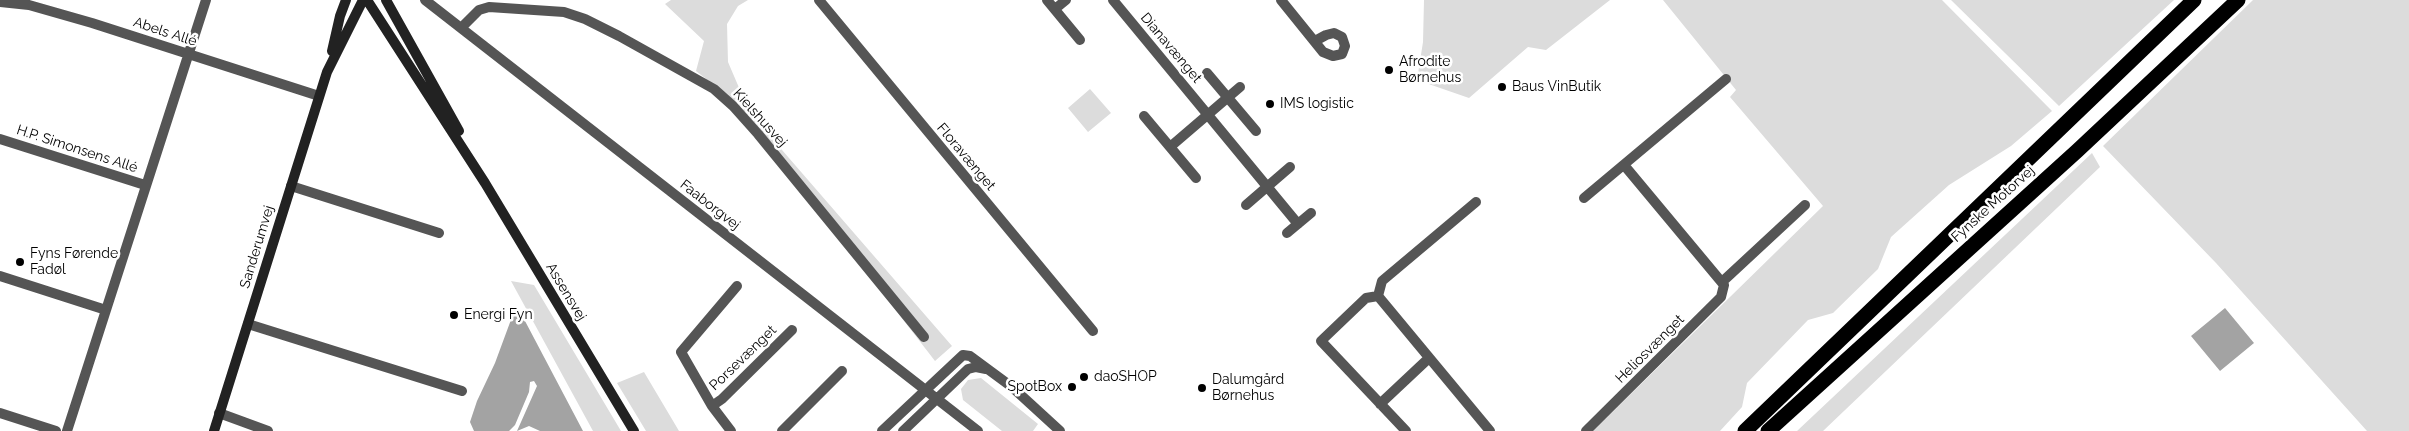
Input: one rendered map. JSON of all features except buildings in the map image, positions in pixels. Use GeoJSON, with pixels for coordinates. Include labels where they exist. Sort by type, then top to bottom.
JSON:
{"type":"FeatureCollection","features":[{"type":"Feature","properties":{"kind":"highway","name":"Fynske Motorvej"},"geometry":{"type":"LineString","coordinates":[[1745,431],[2194,0]]}},
{"type":"Feature","properties":{"kind":"highway","name":"Fynske Motorvej"},"geometry":{"type":"LineString","coordinates":[[1768,431],[2077,151],[2238,0]]}},
{"type":"Feature","properties":{"kind":"main road","name":"Sanderumvej"},"geometry":{"type":"LineString","coordinates":[[214,431],[327,72],[340,16],[346,0]]}},
{"type":"Feature","properties":{"kind":"main road","name":"Sanderumvej"},"geometry":{"type":"LineString","coordinates":[[327,72],[365,0]]}},
{"type":"Feature","properties":{"kind":"main road","name":"Assensvej"},"geometry":{"type":"LineString","coordinates":[[365,0],[485,183],[633,431]]}},
{"type":"Feature","properties":{"kind":"main road","name":"Assensvej"},"geometry":{"type":"LineString","coordinates":[[386,0],[476,162],[485,183]]}},
{"type":"Feature","properties":{"kind":"street","name":"H.P. Simonsens Allé"},"geometry":{"type":"LineString","coordinates":[[67,431],[206,0]]}},
{"type":"Feature","properties":{"kind":"street","name":"Faaborgvej"},"geometry":{"type":"LineString","coordinates":[[425,0],[978,431]]}},
{"type":"Feature","properties":{"kind":"street","name":"Floravænget"},"geometry":{"type":"LineString","coordinates":[[819,0],[1093,331]]}},
{"type":"Feature","properties":{"kind":"street"},"geometry":{"type":"LineString","coordinates":[[1047,0],[1080,40]]}},
{"type":"Feature","properties":{"kind":"street"},"geometry":{"type":"LineString","coordinates":[[1055,9],[1066,0]]}},
{"type":"Feature","properties":{"kind":"street","name":"Dianavænget"},"geometry":{"type":"LineString","coordinates":[[1113,0],[1298,224]]}},
{"type":"Feature","properties":{"kind":"street"},"geometry":{"type":"LineString","coordinates":[[1281,0],[1316,41]]}},
{"type":"Feature","properties":{"kind":"street","name":"Abels Allé"},"geometry":{"type":"LineString","coordinates":[[0,2],[29,5],[319,96]]}},
{"type":"Feature","properties":{"kind":"street","name":"Kielshusvej"},"geometry":{"type":"LineString","coordinates":[[461,28],[479,10],[489,7],[564,12],[585,19],[619,36],[714,89],[733,106],[758,134],[924,337]]}},
{"type":"Feature","properties":{"kind":"street","name":"Dianavænget"},"geometry":{"type":"LineString","coordinates":[[1207,72],[1256,131]]}},
{"type":"Feature","properties":{"kind":"street"},"geometry":{"type":"LineString","coordinates":[[1584,198],[1726,79]]}},
{"type":"Feature","properties":{"kind":"street"},"geometry":{"type":"LineString","coordinates":[[1170,147],[1240,87]]}},
{"type":"Feature","properties":{"kind":"street"},"geometry":{"type":"LineString","coordinates":[[1144,116],[1196,178]]}},
{"type":"Feature","properties":{"kind":"street","name":"H.P. Simonsens Allé"},"geometry":{"type":"LineString","coordinates":[[0,139],[145,185]]}},
{"type":"Feature","properties":{"kind":"street"},"geometry":{"type":"LineString","coordinates":[[1624,165],[1722,282]]}},
{"type":"Feature","properties":{"kind":"street"},"geometry":{"type":"LineString","coordinates":[[1246,205],[1290,167]]}},
{"type":"Feature","properties":{"kind":"street"},"geometry":{"type":"LineString","coordinates":[[291,186],[439,233]]}},
{"type":"Feature","properties":{"kind":"street"},"geometry":{"type":"LineString","coordinates":[[1378,296],[1382,282],[1476,202]]}},
{"type":"Feature","properties":{"kind":"street","name":"Heliosvænget"},"geometry":{"type":"LineString","coordinates":[[1586,431],[1721,297],[1724,285],[1722,282],[1805,205]]}},
{"type":"Feature","properties":{"kind":"street"},"geometry":{"type":"LineString","coordinates":[[1288,233],[1311,213]]}},
{"type":"Feature","properties":{"kind":"street"},"geometry":{"type":"LineString","coordinates":[[0,276],[106,310]]}},
{"type":"Feature","properties":{"kind":"street","name":"Porsevænget"},"geometry":{"type":"LineString","coordinates":[[731,431],[712,406],[681,352],[737,286]]}},
{"type":"Feature","properties":{"kind":"street"},"geometry":{"type":"LineString","coordinates":[[1378,296],[1490,431]]}},
{"type":"Feature","properties":{"kind":"street"},"geometry":{"type":"LineString","coordinates":[[1378,296],[1366,298],[1321,341],[1406,431]]}},
{"type":"Feature","properties":{"kind":"street"},"geometry":{"type":"LineString","coordinates":[[248,324],[462,391]]}},
{"type":"Feature","properties":{"kind":"street","name":"Porsevænget"},"geometry":{"type":"LineString","coordinates":[[712,406],[792,330]]}},
{"type":"Feature","properties":{"kind":"street"},"geometry":{"type":"LineString","coordinates":[[882,431],[963,355],[970,356],[991,371],[1060,431]]}},
{"type":"Feature","properties":{"kind":"street"},"geometry":{"type":"LineString","coordinates":[[1380,404],[1429,358]]}},
{"type":"Feature","properties":{"kind":"street"},"geometry":{"type":"LineString","coordinates":[[903,431],[968,369],[976,367],[991,371]]}},
{"type":"Feature","properties":{"kind":"street"},"geometry":{"type":"LineString","coordinates":[[782,431],[842,371]]}},
{"type":"Feature","properties":{"kind":"street"},"geometry":{"type":"LineString","coordinates":[[0,413],[56,431]]}},
{"type":"Feature","properties":{"kind":"street"},"geometry":{"type":"LineString","coordinates":[[219,413],[268,431]]}},
{"type":"Feature","properties":{"kind":"shaded area"},"geometry":{"type":"Polygon","coordinates":[[[671,0],[748,0],[738,6],[727,24],[728,62],[740,90],[756,120],[952,346],[935,361],[733,100],[696,71],[704,41],[665,4],[671,0]]]}},
{"type":"Feature","properties":{"kind":"shaded area"},"geometry":{"type":"Polygon","coordinates":[[[1424,0],[1610,0],[1546,50],[1528,47],[1469,98],[1417,80],[1423,42],[1424,0]]]}},
{"type":"Feature","properties":{"kind":"shaded area"},"geometry":{"type":"Polygon","coordinates":[[[1663,0],[1942,0],[2052,111],[2011,146],[1949,185],[1891,237],[1878,269],[1833,313],[1808,320],[1747,383],[1742,407],[1720,431],[1593,431],[1823,206],[1730,97],[1736,90],[1663,0]]]}},
{"type":"Feature","properties":{"kind":"shaded area"},"geometry":{"type":"Polygon","coordinates":[[[1951,0],[2174,0],[2059,106],[1951,0]]]}},
{"type":"Feature","properties":{"kind":"shaded area"},"geometry":{"type":"Polygon","coordinates":[[[2253,0],[2409,0],[2409,431],[2367,431],[2216,263],[2103,146],[2253,0]]]}},
{"type":"Feature","properties":{"kind":"shaded area"},"geometry":{"type":"Polygon","coordinates":[[[1090,89],[1111,113],[1088,132],[1068,108],[1090,89]]]}},
{"type":"Feature","properties":{"kind":"shaded area"},"geometry":{"type":"Polygon","coordinates":[[[2092,153],[2100,167],[1823,431],[1797,431],[2092,153]]]}},
{"type":"Feature","properties":{"kind":"shaded area"},"geometry":{"type":"Polygon","coordinates":[[[511,281],[534,285],[621,431],[593,431],[511,281]]]}},
{"type":"Feature","properties":{"kind":"shaded area"},"geometry":{"type":"Polygon","coordinates":[[[2225,308],[2254,343],[2220,371],[2191,336],[2225,308]]]}},
{"type":"Feature","properties":{"kind":"shaded area"},"geometry":{"type":"Polygon","coordinates":[[[517,315],[525,321],[583,431],[540,431],[529,426],[517,431],[537,386],[534,381],[530,382],[529,392],[515,425],[509,431],[474,431],[470,422],[477,401],[495,363],[512,317],[517,315]]]}},
{"type":"Feature","properties":{"kind":"shaded area"},"geometry":{"type":"Polygon","coordinates":[[[644,372],[679,431],[646,431],[617,383],[644,372]]]}},
{"type":"Feature","properties":{"kind":"shaded area"},"geometry":{"type":"Polygon","coordinates":[[[981,378],[1038,424],[1033,431],[1002,431],[963,400],[961,389],[968,380],[981,378]]]}},
{"type":"Feature","properties":{"kind":"place","name":"Afrodite Børnehus"},"geometry":{"type":"Point","coordinates":[1389,70]}},
{"type":"Feature","properties":{"kind":"place","name":"Baus VinButik"},"geometry":{"type":"Point","coordinates":[1502,87]}},
{"type":"Feature","properties":{"kind":"place","name":"IMS logistic"},"geometry":{"type":"Point","coordinates":[1270,104]}},
{"type":"Feature","properties":{"kind":"place","name":"Fyns Førende Fadøl"},"geometry":{"type":"Point","coordinates":[20,262]}},
{"type":"Feature","properties":{"kind":"place","name":"Energi Fyn"},"geometry":{"type":"Point","coordinates":[454,315]}},
{"type":"Feature","properties":{"kind":"place","name":"daoSHOP"},"geometry":{"type":"Point","coordinates":[1084,377]}},
{"type":"Feature","properties":{"kind":"place","name":"SpotBox"},"geometry":{"type":"Point","coordinates":[1072,387]}},
{"type":"Feature","properties":{"kind":"place","name":"Dalumgård Børnehus"},"geometry":{"type":"Point","coordinates":[1202,388]}}]}
